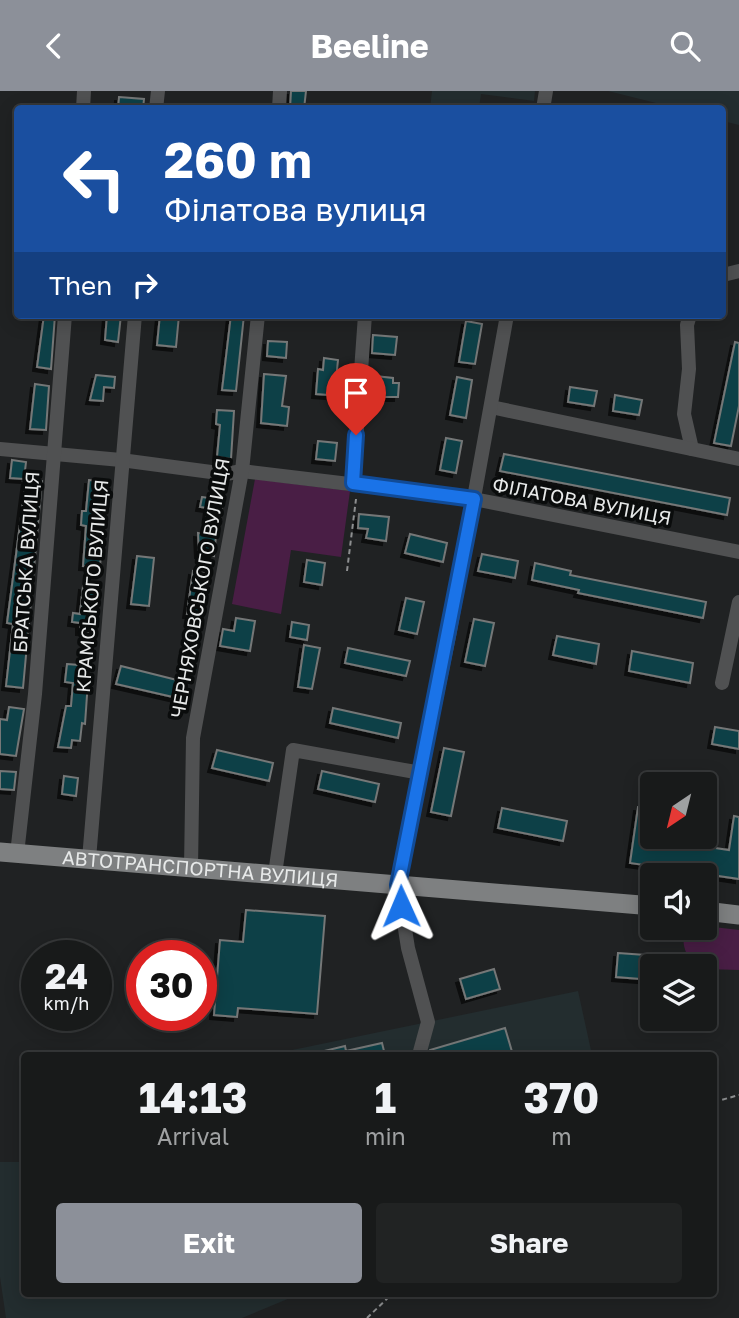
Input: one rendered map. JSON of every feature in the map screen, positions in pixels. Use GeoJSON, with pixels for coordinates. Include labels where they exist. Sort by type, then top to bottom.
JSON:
{"type":"FeatureCollection","features":[{"type":"Feature","properties":{"kind":"main road","name":"АВТОТРАНСПОРТНА ВУЛИЦЯ"},"geometry":{"type":"LineString","coordinates":[[8,853],[640,905]]}},
{"type":"Feature","properties":{"kind":"main road"},"geometry":{"type":"LineString","coordinates":[[717,912],[739,915]]}},
{"type":"Feature","properties":{"kind":"street","name":"БРАТСЬКА ВУЛИЦЯ"},"geometry":{"type":"LineString","coordinates":[[8,853],[36,681],[65,319]]}},
{"type":"Feature","properties":{"kind":"street","name":"КРАМСЬКОГО ВУЛИЦЯ"},"geometry":{"type":"LineString","coordinates":[[89,859],[135,319]]}},
{"type":"Feature","properties":{"kind":"street","name":"ЧЕРНЯХОВСЬКОГО ВУЛИЦЯ"},"geometry":{"type":"LineString","coordinates":[[191,868],[193,738],[242,471],[258,319]]}},
{"type":"Feature","properties":{"kind":"street"},"geometry":{"type":"LineString","coordinates":[[355,483],[365,319]]}},
{"type":"Feature","properties":{"kind":"street"},"geometry":{"type":"LineString","coordinates":[[420,1052],[428,1022],[408,948],[398,885],[474,499],[506,319]]}},
{"type":"Feature","properties":{"kind":"street"},"geometry":{"type":"LineString","coordinates":[[689,319],[689,369],[684,414],[692,449]]}},
{"type":"Feature","properties":{"kind":"street"},"geometry":{"type":"LineString","coordinates":[[491,407],[739,460]]}},
{"type":"Feature","properties":{"kind":"street","name":"ФІЛАТОВА ВУЛИЦЯ"},"geometry":{"type":"LineString","coordinates":[[0,449],[121,460],[226,474],[242,471],[474,499],[739,552]]}},
{"type":"Feature","properties":{"kind":"street"},"geometry":{"type":"LineString","coordinates":[[722,683],[739,602]]}},
{"type":"Feature","properties":{"kind":"street"},"geometry":{"type":"LineString","coordinates":[[275,874],[293,750],[421,773]]}},
{"type":"Feature","properties":{"kind":"path"},"geometry":{"type":"LineString","coordinates":[[347,571],[355,483]]}},
{"type":"Feature","properties":{"kind":"path"},"geometry":{"type":"LineString","coordinates":[[717,1101],[739,1095]]}},
{"type":"Feature","properties":{"kind":"path"},"geometry":{"type":"LineString","coordinates":[[367,1318],[389,1297]]}},
{"type":"Feature","properties":{"kind":"shaded area"},"geometry":{"type":"Polygon","coordinates":[[[432,91],[535,91],[534,101],[481,94],[479,105],[430,105],[432,91]]]}},
{"type":"Feature","properties":{"kind":"shaded area"},"geometry":{"type":"Polygon","coordinates":[[[608,91],[739,91],[739,125],[726,122],[726,105],[664,105],[608,91]]]}},
{"type":"Feature","properties":{"kind":"shaded area"},"geometry":{"type":"Polygon","coordinates":[[[255,479],[350,491],[341,557],[291,550],[281,614],[232,604],[255,479]]]}},
{"type":"Feature","properties":{"kind":"shaded area"},"geometry":{"type":"Polygon","coordinates":[[[717,927],[739,930],[739,970],[717,969],[717,954],[687,954],[683,941],[717,940],[717,927]]]}},
{"type":"Feature","properties":{"kind":"shaded area"},"geometry":{"type":"Polygon","coordinates":[[[578,991],[591,1052],[283,1052],[578,991]]]}},
{"type":"Feature","properties":{"kind":"shaded area"},"geometry":{"type":"Polygon","coordinates":[[[0,1162],[21,1162],[21,1297],[292,1297],[242,1318],[6,1318],[0,1277],[0,1162]]]}},
{"type":"Feature","properties":{"kind":"building"},"geometry":{"type":"Polygon","coordinates":[[[291,91],[306,91],[304,105],[290,105],[291,91]]]}},
{"type":"Feature","properties":{"kind":"building"},"geometry":{"type":"Polygon","coordinates":[[[119,97],[144,99],[143,105],[118,105],[119,97]]]}},
{"type":"Feature","properties":{"kind":"building"},"geometry":{"type":"Polygon","coordinates":[[[43,319],[55,319],[51,369],[37,367],[43,319]]]}},
{"type":"Feature","properties":{"kind":"building"},"geometry":{"type":"Polygon","coordinates":[[[107,319],[121,319],[118,342],[105,340],[107,319]]]}},
{"type":"Feature","properties":{"kind":"building"},"geometry":{"type":"Polygon","coordinates":[[[160,319],[179,319],[176,347],[157,345],[160,319]]]}},
{"type":"Feature","properties":{"kind":"building"},"geometry":{"type":"Polygon","coordinates":[[[231,319],[244,319],[236,391],[222,390],[231,319]]]}},
{"type":"Feature","properties":{"kind":"building"},"geometry":{"type":"Polygon","coordinates":[[[466,321],[482,324],[475,364],[459,362],[466,321]]]}},
{"type":"Feature","properties":{"kind":"building"},"geometry":{"type":"Polygon","coordinates":[[[373,335],[397,337],[395,355],[372,353],[373,335]]]}},
{"type":"Feature","properties":{"kind":"building"},"geometry":{"type":"Polygon","coordinates":[[[268,341],[287,342],[286,358],[267,356],[268,341]]]}},
{"type":"Feature","properties":{"kind":"building"},"geometry":{"type":"Polygon","coordinates":[[[735,342],[739,343],[739,406],[731,446],[714,443],[735,342]]]}},
{"type":"Feature","properties":{"kind":"building"},"geometry":{"type":"Polygon","coordinates":[[[324,358],[338,360],[337,370],[344,370],[342,396],[316,394],[318,369],[323,370],[324,358]]]}},
{"type":"Feature","properties":{"kind":"building"},"geometry":{"type":"Polygon","coordinates":[[[264,374],[286,376],[282,406],[289,407],[287,426],[261,423],[264,374]]]}},
{"type":"Feature","properties":{"kind":"building"},"geometry":{"type":"Polygon","coordinates":[[[96,375],[115,377],[114,388],[104,387],[103,401],[90,400],[96,375]]]}},
{"type":"Feature","properties":{"kind":"building"},"geometry":{"type":"Polygon","coordinates":[[[375,376],[393,378],[393,383],[399,383],[398,397],[373,397],[375,376]]]}},
{"type":"Feature","properties":{"kind":"building"},"geometry":{"type":"Polygon","coordinates":[[[457,377],[472,380],[466,418],[450,415],[457,377]]]}},
{"type":"Feature","properties":{"kind":"building"},"geometry":{"type":"Polygon","coordinates":[[[35,384],[49,386],[46,430],[30,429],[35,384]]]}},
{"type":"Feature","properties":{"kind":"building"},"geometry":{"type":"Polygon","coordinates":[[[570,387],[597,391],[594,406],[568,402],[570,387]]]}},
{"type":"Feature","properties":{"kind":"building"},"geometry":{"type":"Polygon","coordinates":[[[615,395],[642,400],[639,415],[613,411],[615,395]]]}},
{"type":"Feature","properties":{"kind":"building"},"geometry":{"type":"Polygon","coordinates":[[[217,410],[234,411],[231,459],[217,457],[220,425],[216,424],[217,410]]]}},
{"type":"Feature","properties":{"kind":"building"},"geometry":{"type":"Polygon","coordinates":[[[446,438],[462,441],[456,473],[440,470],[446,438]]]}},
{"type":"Feature","properties":{"kind":"building"},"geometry":{"type":"Polygon","coordinates":[[[318,441],[337,443],[335,461],[316,459],[318,441]]]}},
{"type":"Feature","properties":{"kind":"building"},"geometry":{"type":"Polygon","coordinates":[[[504,454],[730,498],[727,515],[500,471],[504,454]]]}},
{"type":"Feature","properties":{"kind":"building"},"geometry":{"type":"Polygon","coordinates":[[[12,460],[26,462],[24,479],[10,478],[12,460]]]}},
{"type":"Feature","properties":{"kind":"building"},"geometry":{"type":"Polygon","coordinates":[[[26,479],[42,481],[23,688],[6,686],[13,624],[7,623],[26,479]]]}},
{"type":"Feature","properties":{"kind":"building"},"geometry":{"type":"Polygon","coordinates":[[[89,480],[106,482],[100,567],[83,566],[86,526],[81,525],[82,511],[86,511],[89,480]]]}},
{"type":"Feature","properties":{"kind":"building"},"geometry":{"type":"Polygon","coordinates":[[[202,497],[223,500],[220,518],[207,516],[208,508],[200,507],[202,497]]]}},
{"type":"Feature","properties":{"kind":"building"},"geometry":{"type":"Polygon","coordinates":[[[359,514],[389,517],[386,541],[366,538],[368,529],[358,528],[359,514]]]}},
{"type":"Feature","properties":{"kind":"building"},"geometry":{"type":"Polygon","coordinates":[[[198,533],[216,536],[214,556],[199,554],[198,533]]]}},
{"type":"Feature","properties":{"kind":"building"},"geometry":{"type":"Polygon","coordinates":[[[410,534],[447,543],[443,562],[405,553],[410,534]]]}},
{"type":"Feature","properties":{"kind":"building"},"geometry":{"type":"Polygon","coordinates":[[[482,554],[518,561],[515,578],[478,571],[482,554]]]}},
{"type":"Feature","properties":{"kind":"building"},"geometry":{"type":"Polygon","coordinates":[[[137,556],[154,558],[149,606],[131,604],[137,556]]]}},
{"type":"Feature","properties":{"kind":"building"},"geometry":{"type":"Polygon","coordinates":[[[307,560],[325,563],[322,585],[304,582],[307,560]]]}},
{"type":"Feature","properties":{"kind":"building"},"geometry":{"type":"Polygon","coordinates":[[[535,563],[571,571],[570,575],[706,602],[703,618],[578,593],[579,590],[532,580],[535,563]]]}},
{"type":"Feature","properties":{"kind":"building"},"geometry":{"type":"Polygon","coordinates":[[[193,571],[209,574],[202,617],[187,614],[193,571]]]}},
{"type":"Feature","properties":{"kind":"building"},"geometry":{"type":"Polygon","coordinates":[[[83,586],[98,588],[95,632],[80,631],[80,623],[72,622],[73,613],[80,614],[83,586]]]}},
{"type":"Feature","properties":{"kind":"building"},"geometry":{"type":"Polygon","coordinates":[[[406,598],[424,602],[417,634],[399,630],[406,598]]]}},
{"type":"Feature","properties":{"kind":"building"},"geometry":{"type":"Polygon","coordinates":[[[236,618],[255,621],[250,651],[220,646],[223,629],[234,631],[236,618]]]}},
{"type":"Feature","properties":{"kind":"building"},"geometry":{"type":"Polygon","coordinates":[[[474,619],[494,623],[485,666],[465,662],[474,619]]]}},
{"type":"Feature","properties":{"kind":"building"},"geometry":{"type":"Polygon","coordinates":[[[292,622],[309,625],[307,640],[290,637],[292,622]]]}},
{"type":"Feature","properties":{"kind":"building"},"geometry":{"type":"Polygon","coordinates":[[[557,636],[599,644],[596,664],[553,655],[557,636]]]}},
{"type":"Feature","properties":{"kind":"building"},"geometry":{"type":"Polygon","coordinates":[[[304,645],[320,648],[312,689],[298,687],[304,645]]]}},
{"type":"Feature","properties":{"kind":"building"},"geometry":{"type":"Polygon","coordinates":[[[348,648],[410,661],[406,676],[345,663],[348,648]]]}},
{"type":"Feature","properties":{"kind":"building"},"geometry":{"type":"Polygon","coordinates":[[[632,651],[693,663],[690,683],[629,671],[632,651]]]}},
{"type":"Feature","properties":{"kind":"building"},"geometry":{"type":"Polygon","coordinates":[[[67,664],[79,665],[78,680],[88,681],[85,724],[82,723],[80,741],[72,740],[71,748],[58,747],[66,706],[71,706],[73,683],[65,682],[67,664]]]}},
{"type":"Feature","properties":{"kind":"building"},"geometry":{"type":"Polygon","coordinates":[[[121,666],[177,680],[173,697],[116,684],[121,666]]]}},
{"type":"Feature","properties":{"kind":"building"},"geometry":{"type":"Polygon","coordinates":[[[9,707],[24,709],[16,756],[0,754],[0,719],[7,720],[9,707]]]}},
{"type":"Feature","properties":{"kind":"building"},"geometry":{"type":"Polygon","coordinates":[[[333,708],[401,723],[398,738],[330,723],[333,708]]]}},
{"type":"Feature","properties":{"kind":"building"},"geometry":{"type":"Polygon","coordinates":[[[715,727],[739,731],[739,749],[712,744],[715,727]]]}},
{"type":"Feature","properties":{"kind":"building"},"geometry":{"type":"Polygon","coordinates":[[[444,748],[464,752],[451,816],[431,812],[444,748]]]}},
{"type":"Feature","properties":{"kind":"building"},"geometry":{"type":"Polygon","coordinates":[[[217,750],[273,763],[269,781],[212,768],[217,750]]]}},
{"type":"Feature","properties":{"kind":"building"},"geometry":{"type":"Polygon","coordinates":[[[0,771],[16,772],[14,790],[0,789],[0,771]]]}},
{"type":"Feature","properties":{"kind":"building"},"geometry":{"type":"Polygon","coordinates":[[[322,771],[379,784],[375,802],[318,789],[322,771]]]}},
{"type":"Feature","properties":{"kind":"building"},"geometry":{"type":"Polygon","coordinates":[[[64,776],[78,778],[76,796],[62,794],[64,776]]]}},
{"type":"Feature","properties":{"kind":"building"},"geometry":{"type":"Polygon","coordinates":[[[638,807],[640,849],[729,850],[734,816],[739,817],[739,879],[717,876],[717,863],[630,863],[638,807]]]}},
{"type":"Feature","properties":{"kind":"building"},"geometry":{"type":"Polygon","coordinates":[[[502,808],[567,821],[563,841],[498,828],[502,808]]]}},
{"type":"Feature","properties":{"kind":"building"},"geometry":{"type":"Polygon","coordinates":[[[246,910],[325,916],[317,1014],[238,1008],[237,1017],[217,1015],[220,940],[243,942],[246,910]]]}},
{"type":"Feature","properties":{"kind":"building"},"geometry":{"type":"Polygon","coordinates":[[[618,953],[640,955],[640,979],[616,977],[618,953]]]}},
{"type":"Feature","properties":{"kind":"building"},"geometry":{"type":"Polygon","coordinates":[[[494,969],[500,989],[466,999],[460,979],[494,969]]]}},
{"type":"Feature","properties":{"kind":"building"},"geometry":{"type":"Polygon","coordinates":[[[505,1028],[512,1052],[430,1052],[505,1028]]]}},
{"type":"Feature","properties":{"kind":"building"},"geometry":{"type":"Polygon","coordinates":[[[382,1043],[384,1052],[320,1052],[345,1046],[346,1051],[382,1043]]]}},
{"type":"Feature","properties":{"kind":"route"},"geometry":{"type":"LineString","coordinates":[[356,435],[353,483],[474,499],[398,885],[401,906]]}}]}
